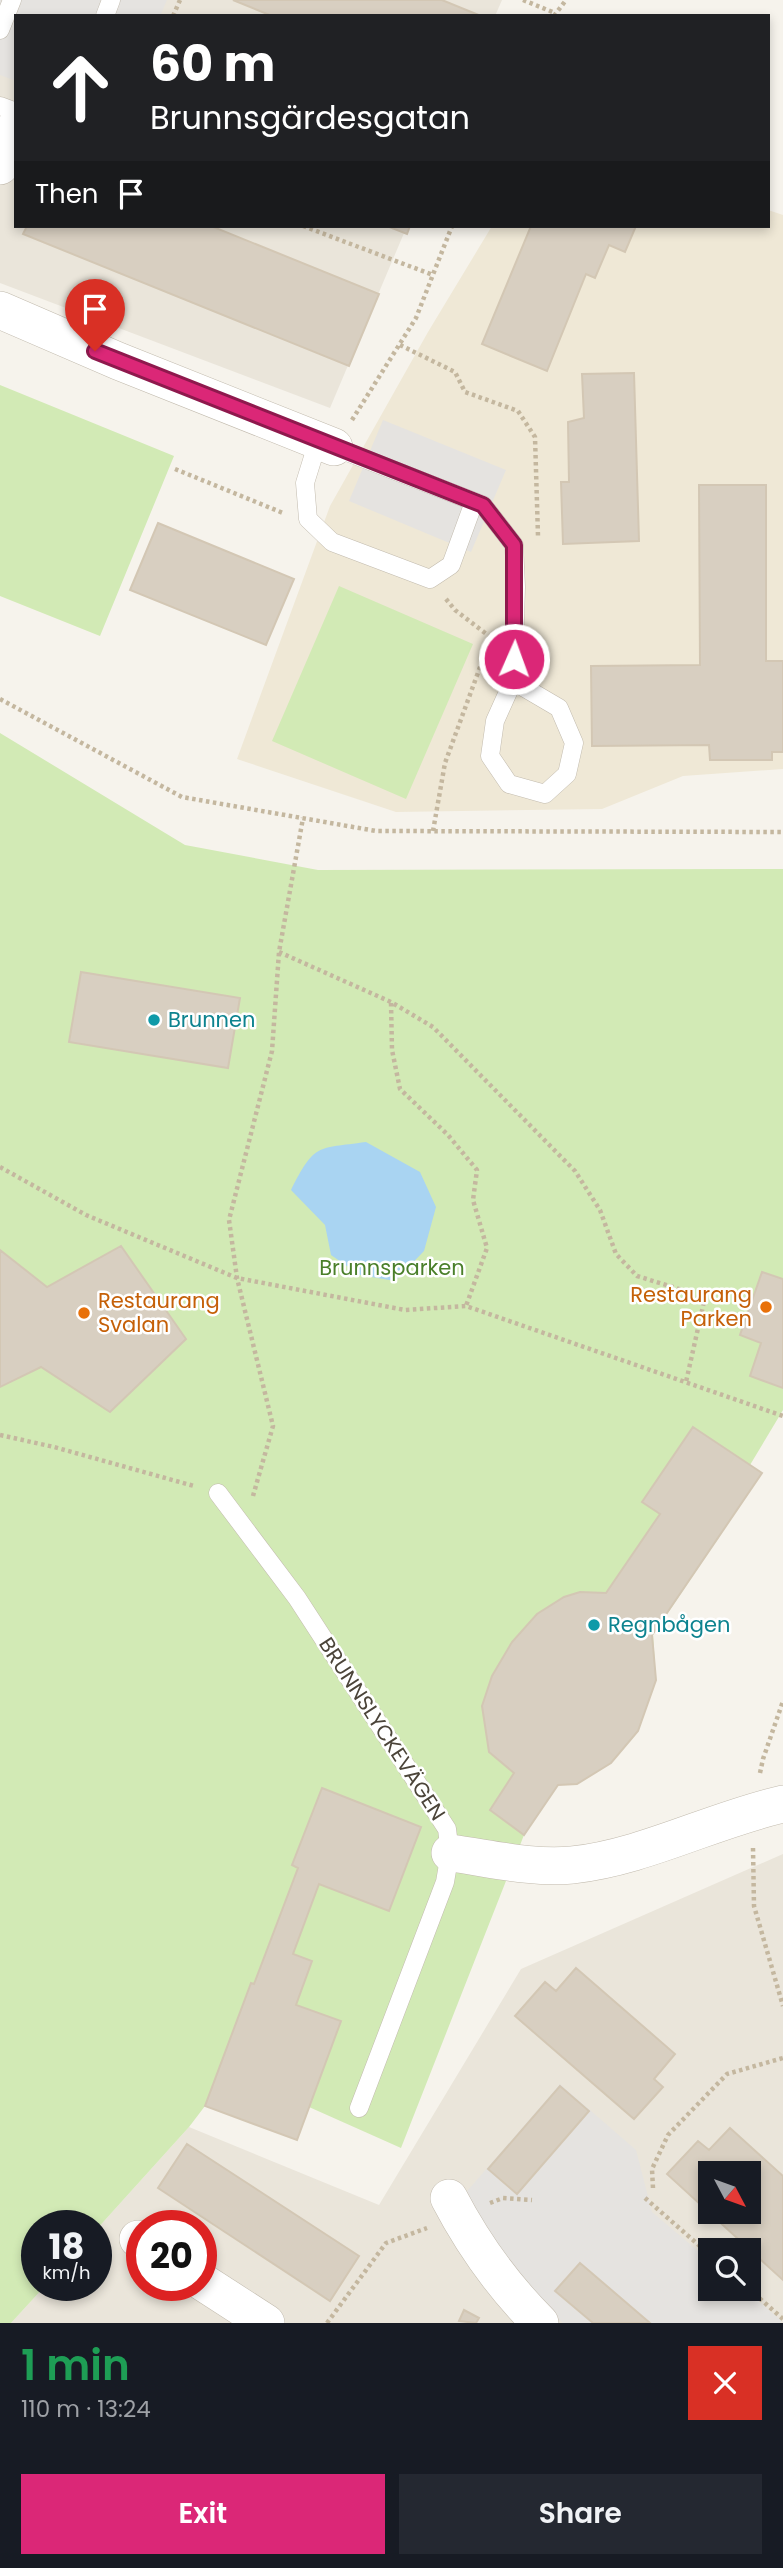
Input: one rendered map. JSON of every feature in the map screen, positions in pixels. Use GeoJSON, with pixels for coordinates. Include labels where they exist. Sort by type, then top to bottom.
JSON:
{"type":"FeatureCollection","features":[{"type":"Feature","properties":{"kind":"street"},"geometry":{"type":"LineString","coordinates":[[0,166],[14,131]]}},
{"type":"Feature","properties":{"kind":"street"},"geometry":{"type":"LineString","coordinates":[[0,310],[118,361],[326,444]]}},
{"type":"Feature","properties":{"kind":"street"},"geometry":{"type":"LineString","coordinates":[[450,1853],[547,1866],[571,1865],[610,1859],[769,1807]]}},
{"type":"Feature","properties":{"kind":"street"},"geometry":{"type":"LineString","coordinates":[[454,2207],[503,2282],[540,2323]]}},
{"type":"Feature","properties":{"kind":"street"},"geometry":{"type":"LineString","coordinates":[[217,2291],[266,2323]]}},
{"type":"Feature","properties":{"kind":"lane"},"geometry":{"type":"LineString","coordinates":[[0,30],[12,0]]}},
{"type":"Feature","properties":{"kind":"lane"},"geometry":{"type":"LineString","coordinates":[[474,502],[451,565],[430,579],[332,542],[308,519],[305,483],[326,444],[483,505],[514,545],[516,587],[513,681],[495,721],[490,756],[509,784],[545,794],[567,774],[574,743],[559,708],[513,681]]}},
{"type":"Feature","properties":{"kind":"lane","name":"BRUNNSLYCKEVÄGEN"},"geometry":{"type":"LineString","coordinates":[[218,1493],[297,1598],[447,1829],[450,1853],[445,1882],[359,2108]]}},
{"type":"Feature","properties":{"kind":"path"},"geometry":{"type":"LineString","coordinates":[[523,0],[552,14]]}},
{"type":"Feature","properties":{"kind":"path"},"geometry":{"type":"LineString","coordinates":[[555,14],[566,0]]}},
{"type":"Feature","properties":{"kind":"path"},"geometry":{"type":"LineString","coordinates":[[308,228],[433,275]]}},
{"type":"Feature","properties":{"kind":"path"},"geometry":{"type":"LineString","coordinates":[[326,444],[416,318],[451,228]]}},
{"type":"Feature","properties":{"kind":"path"},"geometry":{"type":"LineString","coordinates":[[175,470],[278,512],[308,519]]}},
{"type":"Feature","properties":{"kind":"path"},"geometry":{"type":"LineString","coordinates":[[433,831],[445,763],[491,637]]}},
{"type":"Feature","properties":{"kind":"path"},"geometry":{"type":"LineString","coordinates":[[0,699],[182,797],[376,831],[783,832]]}},
{"type":"Feature","properties":{"kind":"path"},"geometry":{"type":"LineString","coordinates":[[244,1527],[274,1426],[237,1278],[229,1220],[272,1051],[279,952],[303,818]]}},
{"type":"Feature","properties":{"kind":"path"},"geometry":{"type":"LineString","coordinates":[[279,952],[391,1002],[433,1027],[575,1171],[600,1210],[616,1254],[637,1276],[705,1297],[686,1382]]}},
{"type":"Feature","properties":{"kind":"path"},"geometry":{"type":"LineString","coordinates":[[391,1002],[392,1050],[400,1089],[448,1135],[477,1170],[473,1200],[487,1248],[466,1306]]}},
{"type":"Feature","properties":{"kind":"path"},"geometry":{"type":"LineString","coordinates":[[0,1167],[86,1215],[237,1278],[405,1310],[466,1306],[783,1416]]}},
{"type":"Feature","properties":{"kind":"path"},"geometry":{"type":"LineString","coordinates":[[0,1435],[54,1447],[218,1493]]}},
{"type":"Feature","properties":{"kind":"path"},"geometry":{"type":"LineString","coordinates":[[783,1701],[762,1759],[769,1807],[752,1861],[754,1906],[783,2006]]}},
{"type":"Feature","properties":{"kind":"path"},"geometry":{"type":"LineString","coordinates":[[653,2188],[652,2169],[668,2134],[727,2074],[783,2058]]}},
{"type":"Feature","properties":{"kind":"path"},"geometry":{"type":"LineString","coordinates":[[645,2198],[698,2244]]}},
{"type":"Feature","properties":{"kind":"path"},"geometry":{"type":"LineString","coordinates":[[327,2323],[386,2243],[454,2207]]}},
{"type":"Feature","properties":{"kind":"path"},"geometry":{"type":"LineString","coordinates":[[761,2300],[782,2320]]}},
{"type":"Feature","properties":{"kind":"shaded area"},"geometry":{"type":"Polygon","coordinates":[[[0,0],[502,0],[496,14],[14,14],[14,228],[406,228],[330,408],[0,283],[0,0]]]}},
{"type":"Feature","properties":{"kind":"shaded area"},"geometry":{"type":"Polygon","coordinates":[[[0,0],[167,0],[161,14],[14,14],[14,80],[0,75],[0,0]]]}},
{"type":"Feature","properties":{"kind":"shaded area"},"geometry":{"type":"Polygon","coordinates":[[[770,211],[783,215],[783,769],[683,776],[602,809],[396,812],[237,759],[330,506],[428,332],[491,228],[770,228],[770,211]]]}},
{"type":"Feature","properties":{"kind":"shaded area"},"geometry":{"type":"Polygon","coordinates":[[[383,420],[506,470],[471,552],[349,501],[383,420]]]}},
{"type":"Feature","properties":{"kind":"shaded area"},"geometry":{"type":"Polygon","coordinates":[[[783,1854],[783,2323],[11,2323],[31,2301],[112,2301],[112,2212],[189,2127],[379,2205],[521,1969],[783,1854]]]}},
{"type":"Feature","properties":{"kind":"shaded area"},"geometry":{"type":"Polygon","coordinates":[[[560,2084],[636,2150],[652,2212],[698,2251],[698,2301],[758,2301],[782,2321],[563,2323],[536,2300],[462,2197],[560,2084]]]}},
{"type":"Feature","properties":{"kind":"green space"},"geometry":{"type":"Polygon","coordinates":[[[0,385],[174,456],[100,636],[0,596],[0,385]]]}},
{"type":"Feature","properties":{"kind":"green space"},"geometry":{"type":"Polygon","coordinates":[[[339,586],[473,644],[406,799],[272,741],[339,586]]]}},
{"type":"Feature","properties":{"kind":"green space","name":"Brunnsparken"},"geometry":{"type":"Polygon","coordinates":[[[0,733],[185,845],[318,870],[783,869],[783,1410],[750,1465],[762,1473],[653,1635],[656,1680],[638,1731],[611,1763],[577,1784],[558,1785],[524,1835],[401,2148],[309,2107],[297,2140],[205,2106],[112,2212],[112,2210],[21,2210],[21,2301],[31,2301],[11,2323],[0,2323],[0,733]]]}},
{"type":"Feature","properties":{"kind":"water"},"geometry":{"type":"Polygon","coordinates":[[[366,1142],[420,1172],[436,1207],[424,1251],[395,1281],[360,1275],[331,1255],[325,1225],[291,1190],[306,1164],[319,1151],[366,1142]]]}},
{"type":"Feature","properties":{"kind":"building"},"geometry":{"type":"Polygon","coordinates":[[[233,0],[442,0],[476,14],[267,14],[233,0]]]}},
{"type":"Feature","properties":{"kind":"building"},"geometry":{"type":"Polygon","coordinates":[[[26,228],[216,228],[379,294],[349,366],[23,234],[26,228]]]}},
{"type":"Feature","properties":{"kind":"building"},"geometry":{"type":"Polygon","coordinates":[[[392,228],[409,228],[407,234],[392,228]]]}},
{"type":"Feature","properties":{"kind":"building"},"geometry":{"type":"Polygon","coordinates":[[[530,228],[635,228],[625,252],[609,245],[595,278],[586,274],[547,371],[482,344],[530,228]]]}},
{"type":"Feature","properties":{"kind":"building"},"geometry":{"type":"Polygon","coordinates":[[[634,373],[639,541],[563,544],[561,482],[569,482],[568,422],[584,418],[582,374],[634,373]]]}},
{"type":"Feature","properties":{"kind":"building"},"geometry":{"type":"Polygon","coordinates":[[[699,485],[766,485],[766,661],[783,661],[783,752],[772,752],[772,760],[710,760],[709,745],[592,746],[591,666],[700,665],[699,485]]]}},
{"type":"Feature","properties":{"kind":"building"},"geometry":{"type":"Polygon","coordinates":[[[158,523],[294,579],[266,645],[130,590],[158,523]]]}},
{"type":"Feature","properties":{"kind":"building","name":"Brunnen"},"geometry":{"type":"Polygon","coordinates":[[[81,972],[240,998],[228,1068],[69,1042],[81,972]]]}},
{"type":"Feature","properties":{"kind":"building","name":"Restaurang Svalan"},"geometry":{"type":"Polygon","coordinates":[[[121,1246],[186,1339],[110,1412],[41,1367],[0,1387],[0,1250],[47,1287],[121,1246]]]}},
{"type":"Feature","properties":{"kind":"building","name":"Restaurang Parken"},"geometry":{"type":"Polygon","coordinates":[[[762,1272],[783,1279],[783,1388],[750,1376],[761,1343],[740,1335],[762,1272]]]}},
{"type":"Feature","properties":{"kind":"building","name":"Regnbågen"},"geometry":{"type":"Polygon","coordinates":[[[693,1427],[762,1473],[652,1635],[656,1680],[638,1731],[611,1763],[577,1784],[558,1785],[524,1835],[490,1810],[514,1773],[489,1752],[482,1706],[492,1676],[512,1642],[537,1614],[564,1597],[580,1592],[606,1593],[660,1514],[642,1502],[693,1427]]]}},
{"type":"Feature","properties":{"kind":"building"},"geometry":{"type":"Polygon","coordinates":[[[322,1788],[421,1827],[389,1911],[319,1884],[293,1954],[312,1961],[296,2005],[341,2021],[297,2140],[205,2106],[298,1868],[292,1865],[322,1788]]]}},
{"type":"Feature","properties":{"kind":"building"},"geometry":{"type":"Polygon","coordinates":[[[576,1968],[675,2054],[654,2079],[663,2087],[634,2119],[515,2016],[545,1982],[556,1991],[576,1968]]]}},
{"type":"Feature","properties":{"kind":"building"},"geometry":{"type":"Polygon","coordinates":[[[560,2086],[589,2111],[517,2194],[488,2169],[560,2086]]]}},
{"type":"Feature","properties":{"kind":"building"},"geometry":{"type":"Polygon","coordinates":[[[730,2128],[783,2176],[783,2280],[761,2260],[761,2238],[737,2238],[722,2224],[761,2224],[761,2161],[698,2161],[698,2202],[667,2174],[698,2141],[709,2150],[730,2128]]]}},
{"type":"Feature","properties":{"kind":"building"},"geometry":{"type":"Polygon","coordinates":[[[187,2144],[359,2256],[330,2301],[217,2227],[217,2210],[191,2210],[158,2188],[187,2144]]]}},
{"type":"Feature","properties":{"kind":"building"},"geometry":{"type":"Polygon","coordinates":[[[580,2263],[650,2323],[593,2323],[555,2291],[580,2263]]]}},
{"type":"Feature","properties":{"kind":"building"},"geometry":{"type":"Polygon","coordinates":[[[464,2310],[479,2318],[476,2323],[459,2321],[464,2310]]]}},
{"type":"Feature","properties":{"kind":"place","name":"Brunnen"},"geometry":{"type":"Point","coordinates":[154,1020]}},
{"type":"Feature","properties":{"kind":"place","name":"Restaurang Parken"},"geometry":{"type":"Point","coordinates":[766,1307]}},
{"type":"Feature","properties":{"kind":"place","name":"Restaurang Svalan"},"geometry":{"type":"Point","coordinates":[84,1313]}},
{"type":"Feature","properties":{"kind":"place","name":"Regnbågen"},"geometry":{"type":"Point","coordinates":[594,1625]}},
{"type":"Feature","properties":{"kind":"route"},"geometry":{"type":"LineString","coordinates":[[95,351],[483,505],[514,545],[514,659]]}}]}
